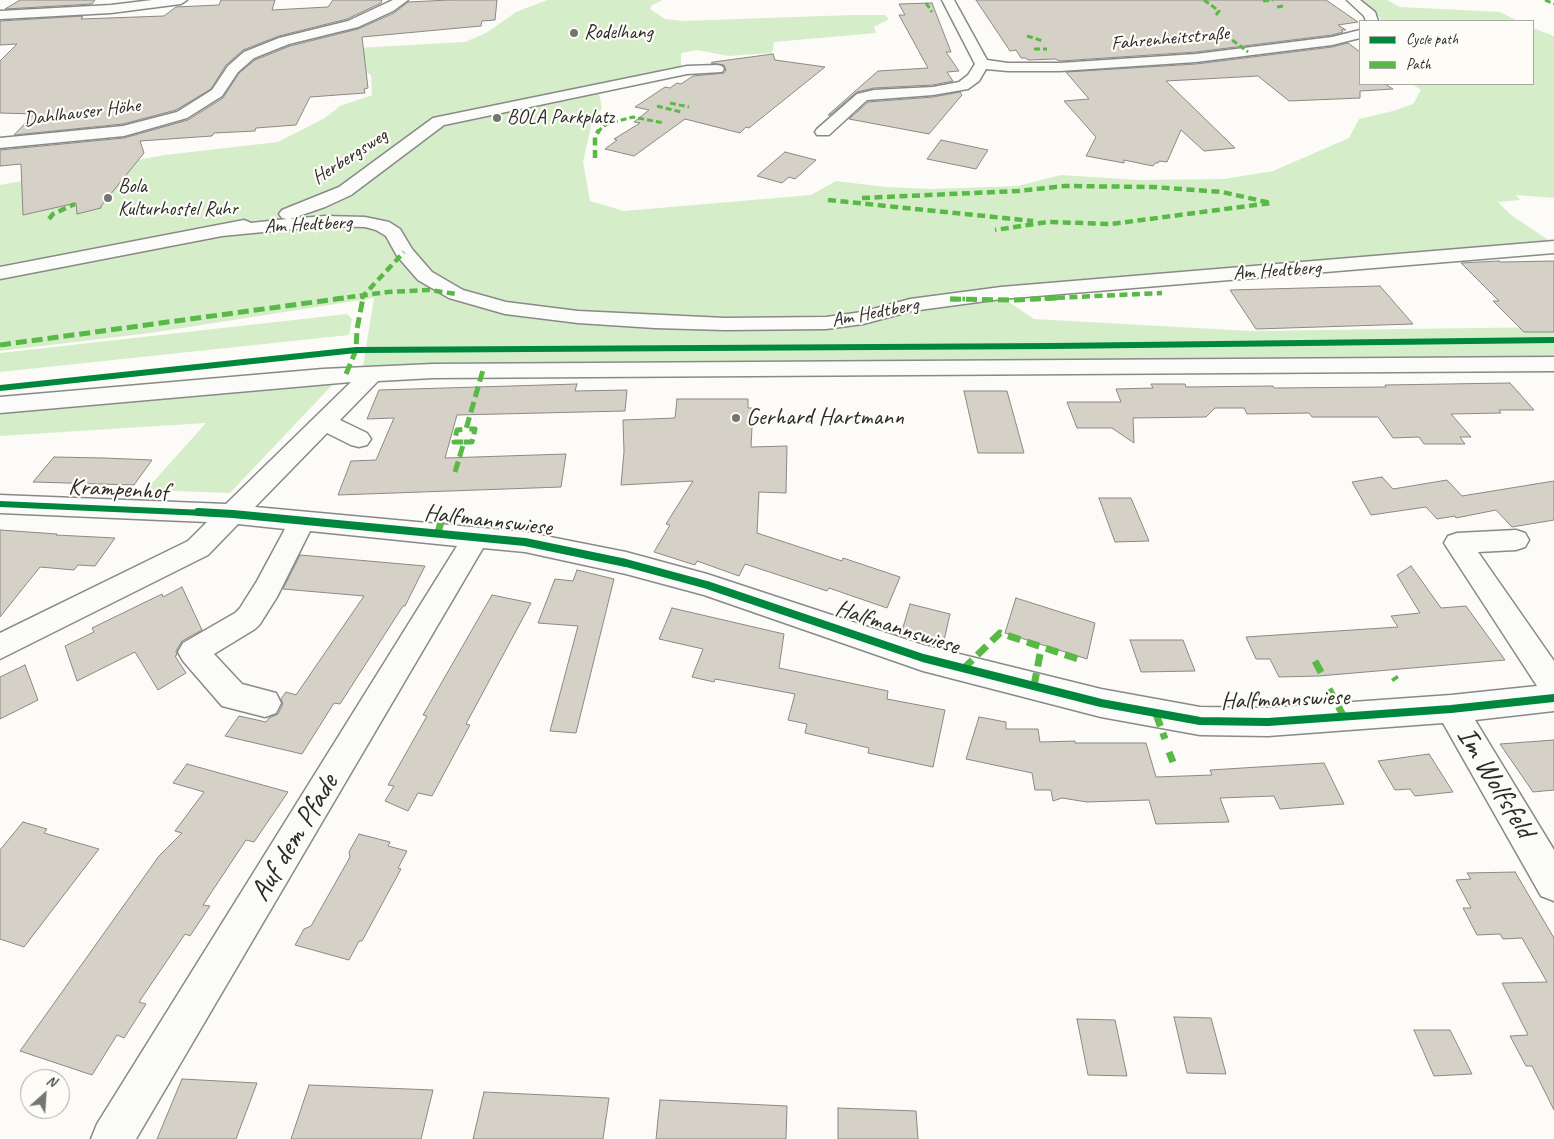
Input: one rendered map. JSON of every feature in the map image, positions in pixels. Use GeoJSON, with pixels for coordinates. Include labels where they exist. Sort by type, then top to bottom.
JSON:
{"type":"FeatureCollection","features":[{"type":"Feature","properties":{"kind":"street"},"geometry":{"type":"LineString","coordinates":[[0,15],[111,9],[181,0]]}},
{"type":"Feature","properties":{"kind":"street","name":"Dahlhauser Höhe"},"geometry":{"type":"LineString","coordinates":[[0,143],[115,132],[182,115],[217,93],[233,69],[249,55],[284,40],[353,24],[402,0]]}},
{"type":"Feature","properties":{"kind":"street"},"geometry":{"type":"LineString","coordinates":[[823,132],[862,97],[879,94],[942,90],[963,86],[974,78],[982,64],[948,0]]}},
{"type":"Feature","properties":{"kind":"street"},"geometry":{"type":"LineString","coordinates":[[1353,0],[1370,15],[1372,20]]}},
{"type":"Feature","properties":{"kind":"street","name":"Fahrenheitstraße"},"geometry":{"type":"LineString","coordinates":[[982,64],[1027,68],[1144,62],[1324,42],[1359,34]]}},
{"type":"Feature","properties":{"kind":"street","name":"Herbergsweg"},"geometry":{"type":"LineString","coordinates":[[0,273],[226,231],[295,212],[333,197],[360,181],[439,121],[687,70],[717,69]]}},
{"type":"Feature","properties":{"kind":"street","name":"Am Hedtberg"},"geometry":{"type":"LineString","coordinates":[[226,231],[310,222],[345,220],[365,222],[382,226],[393,233],[415,265],[432,280],[456,294],[475,300],[532,313],[655,322],[725,324],[826,323],[864,318],[910,305],[1000,292],[1554,247]]}},
{"type":"Feature","properties":{"kind":"street"},"geometry":{"type":"LineString","coordinates":[[0,405],[323,376],[432,371],[1554,364]]}},
{"type":"Feature","properties":{"kind":"street"},"geometry":{"type":"LineString","coordinates":[[0,646],[191,553],[205,542],[372,374]]}},
{"type":"Feature","properties":{"kind":"street"},"geometry":{"type":"LineString","coordinates":[[324,422],[359,439]]}},
{"type":"Feature","properties":{"kind":"street","name":"Krampenhof"},"geometry":{"type":"LineString","coordinates":[[0,504],[233,514]]}},
{"type":"Feature","properties":{"kind":"street","name":"Halfmannswiese"},"geometry":{"type":"LineString","coordinates":[[233,514],[478,536],[525,542],[626,563],[774,606],[923,658],[1067,695],[1201,722],[1268,722],[1451,709],[1554,698]]}},
{"type":"Feature","properties":{"kind":"street"},"geometry":{"type":"LineString","coordinates":[[265,703],[233,696],[194,652],[245,621],[250,616],[267,589],[302,521]]}},
{"type":"Feature","properties":{"kind":"street","name":"Auf dem Pfade"},"geometry":{"type":"LineString","coordinates":[[112,1139],[478,536]]}},
{"type":"Feature","properties":{"kind":"street"},"geometry":{"type":"LineString","coordinates":[[1516,540],[1457,542],[1554,686]]}},
{"type":"Feature","properties":{"kind":"street","name":"Im Wolfsfeld"},"geometry":{"type":"LineString","coordinates":[[1451,709],[1554,883]]}},
{"type":"Feature","properties":{"kind":"green space"},"geometry":{"type":"Polygon","coordinates":[[[547,0],[663,0],[652,5],[650,9],[665,19],[683,21],[852,15],[885,15],[889,19],[874,27],[876,33],[774,42],[772,53],[728,56],[697,50],[681,53],[681,73],[598,89],[602,108],[592,122],[583,162],[590,201],[624,211],[811,195],[836,181],[886,187],[931,189],[1018,186],[1061,175],[1137,180],[1224,179],[1273,171],[1349,138],[1359,119],[1413,104],[1421,90],[1414,85],[1534,85],[1534,28],[1554,36],[1554,198],[1516,195],[1520,200],[1498,202],[1511,215],[1553,243],[1042,286],[1006,300],[1034,319],[1250,331],[1554,327],[1554,359],[1057,362],[720,361],[363,366],[374,298],[150,333],[0,351],[0,185],[165,155],[278,142],[325,118],[340,106],[372,95],[371,75],[353,64],[357,48],[465,42],[486,33],[516,12],[547,0]]]}},
{"type":"Feature","properties":{"kind":"green space"},"geometry":{"type":"Polygon","coordinates":[[[1361,0],[1387,0],[1400,7],[1500,12],[1516,20],[1380,20],[1369,6],[1361,0]]]}},
{"type":"Feature","properties":{"kind":"green space"},"geometry":{"type":"Polygon","coordinates":[[[347,314],[352,319],[349,335],[0,372],[0,353],[347,314]]]}},
{"type":"Feature","properties":{"kind":"green space"},"geometry":{"type":"Polygon","coordinates":[[[336,381],[230,493],[146,490],[206,423],[0,436],[0,411],[336,381]]]}},
{"type":"Feature","properties":{"kind":"building"},"geometry":{"type":"Polygon","coordinates":[[[20,0],[95,0],[92,4],[5,9],[20,0]]]}},
{"type":"Feature","properties":{"kind":"building"},"geometry":{"type":"Polygon","coordinates":[[[221,0],[275,0],[272,10],[328,7],[333,0],[382,0],[381,3],[347,19],[279,36],[243,50],[226,65],[211,89],[176,110],[123,124],[14,135],[34,114],[0,113],[0,61],[17,44],[0,45],[0,21],[83,16],[81,19],[164,16],[176,7],[219,5],[221,0]]]}},
{"type":"Feature","properties":{"kind":"building"},"geometry":{"type":"Polygon","coordinates":[[[497,0],[495,20],[482,21],[481,26],[362,37],[368,88],[364,89],[365,93],[310,97],[296,125],[256,128],[255,131],[214,133],[212,136],[140,141],[144,153],[101,208],[77,214],[76,203],[23,215],[21,164],[0,166],[0,150],[124,138],[188,120],[223,98],[239,73],[255,60],[290,46],[358,29],[394,13],[408,2],[497,0]]]}},
{"type":"Feature","properties":{"kind":"building"},"geometry":{"type":"Polygon","coordinates":[[[976,0],[1326,0],[1358,22],[1338,25],[1346,30],[1341,30],[1343,32],[1332,35],[1196,52],[1060,61],[1055,59],[1028,60],[1021,58],[1016,50],[1010,51],[976,0]]]}},
{"type":"Feature","properties":{"kind":"building"},"geometry":{"type":"Polygon","coordinates":[[[932,3],[951,52],[946,52],[959,71],[947,72],[953,81],[933,85],[874,88],[857,92],[828,115],[878,71],[928,68],[899,15],[905,15],[899,4],[932,3]]]}},
{"type":"Feature","properties":{"kind":"building"},"geometry":{"type":"Polygon","coordinates":[[[1348,43],[1359,51],[1359,85],[1387,85],[1393,89],[1360,91],[1360,98],[1289,101],[1258,76],[1166,81],[1235,148],[1204,151],[1181,130],[1167,162],[1159,161],[1153,166],[1124,160],[1124,163],[1086,156],[1096,137],[1064,101],[1089,99],[1066,72],[1196,64],[1332,47],[1348,43]]]}},
{"type":"Feature","properties":{"kind":"building"},"geometry":{"type":"Polygon","coordinates":[[[773,54],[775,60],[825,67],[749,128],[746,127],[740,133],[685,119],[634,156],[605,149],[617,140],[614,139],[640,123],[634,122],[649,110],[635,107],[665,87],[670,88],[677,83],[681,84],[693,76],[724,73],[726,70],[724,65],[711,63],[713,62],[773,54]]]}},
{"type":"Feature","properties":{"kind":"building"},"geometry":{"type":"Polygon","coordinates":[[[960,92],[962,95],[929,134],[849,119],[868,102],[933,97],[960,92]]]}},
{"type":"Feature","properties":{"kind":"building"},"geometry":{"type":"Polygon","coordinates":[[[941,140],[988,150],[976,169],[927,159],[941,140]]]}},
{"type":"Feature","properties":{"kind":"building"},"geometry":{"type":"Polygon","coordinates":[[[785,152],[816,160],[795,179],[789,177],[782,183],[757,176],[785,152]]]}},
{"type":"Feature","properties":{"kind":"building"},"geometry":{"type":"Polygon","coordinates":[[[1554,261],[1554,332],[1524,332],[1493,301],[1499,301],[1461,263],[1554,261]]]}},
{"type":"Feature","properties":{"kind":"building"},"geometry":{"type":"Polygon","coordinates":[[[1380,286],[1413,324],[1256,329],[1230,290],[1380,286]]]}},
{"type":"Feature","properties":{"kind":"building"},"geometry":{"type":"Polygon","coordinates":[[[1510,383],[1534,410],[1499,410],[1501,413],[1451,414],[1471,437],[1460,437],[1465,444],[1424,444],[1419,437],[1393,438],[1378,417],[1312,417],[1309,413],[1247,414],[1244,408],[1215,408],[1206,417],[1133,418],[1134,443],[1112,428],[1077,428],[1067,402],[1121,402],[1116,389],[1153,388],[1151,384],[1185,384],[1186,387],[1273,386],[1274,388],[1510,383]]]}},
{"type":"Feature","properties":{"kind":"building"},"geometry":{"type":"Polygon","coordinates":[[[577,384],[575,391],[627,390],[625,411],[457,415],[445,458],[566,454],[561,487],[338,495],[351,461],[376,460],[394,418],[367,419],[379,390],[577,384]]]}},
{"type":"Feature","properties":{"kind":"building"},"geometry":{"type":"Polygon","coordinates":[[[964,391],[1007,391],[1024,453],[978,453],[964,391]]]}},
{"type":"Feature","properties":{"kind":"building"},"geometry":{"type":"Polygon","coordinates":[[[677,399],[748,399],[748,408],[753,408],[751,447],[787,446],[786,493],[759,492],[757,533],[842,561],[843,558],[900,577],[887,608],[829,588],[827,591],[745,564],[739,576],[697,561],[695,565],[654,552],[670,525],[666,524],[693,481],[621,485],[624,452],[623,420],[675,418],[677,399]]]}},
{"type":"Feature","properties":{"kind":"building"},"geometry":{"type":"Polygon","coordinates":[[[54,457],[152,460],[134,485],[33,482],[54,457]]]}},
{"type":"Feature","properties":{"kind":"building"},"geometry":{"type":"Polygon","coordinates":[[[1382,477],[1393,489],[1447,480],[1462,496],[1554,481],[1554,520],[1512,527],[1496,510],[1456,518],[1455,516],[1437,519],[1426,507],[1371,515],[1352,482],[1382,477]]]}},
{"type":"Feature","properties":{"kind":"building"},"geometry":{"type":"Polygon","coordinates":[[[1099,498],[1131,498],[1149,541],[1115,542],[1099,498]]]}},
{"type":"Feature","properties":{"kind":"building"},"geometry":{"type":"Polygon","coordinates":[[[0,530],[115,538],[95,566],[78,565],[74,570],[40,567],[0,617],[0,530]]]}},
{"type":"Feature","properties":{"kind":"building"},"geometry":{"type":"Polygon","coordinates":[[[300,555],[425,566],[405,606],[403,606],[340,704],[334,703],[302,754],[225,736],[239,716],[266,722],[269,718],[278,714],[283,704],[281,699],[286,692],[296,695],[364,596],[283,589],[300,555]]]}},
{"type":"Feature","properties":{"kind":"building"},"geometry":{"type":"Polygon","coordinates":[[[1411,566],[1441,608],[1466,606],[1505,660],[1319,676],[1279,677],[1270,659],[1256,659],[1246,637],[1398,627],[1391,616],[1420,613],[1397,575],[1411,566]]]}},
{"type":"Feature","properties":{"kind":"building"},"geometry":{"type":"Polygon","coordinates":[[[577,570],[614,579],[576,733],[550,731],[578,626],[538,623],[555,579],[573,581],[577,570]]]}},
{"type":"Feature","properties":{"kind":"building"},"geometry":{"type":"Polygon","coordinates":[[[182,587],[202,630],[182,641],[176,651],[177,655],[175,656],[186,673],[158,690],[135,652],[77,681],[65,646],[94,632],[92,628],[162,594],[163,597],[182,587]]]}},
{"type":"Feature","properties":{"kind":"building"},"geometry":{"type":"Polygon","coordinates":[[[492,595],[531,603],[466,724],[470,725],[432,796],[418,793],[408,811],[385,801],[394,786],[388,785],[427,716],[423,715],[492,595]]]}},
{"type":"Feature","properties":{"kind":"building"},"geometry":{"type":"Polygon","coordinates":[[[1016,598],[1095,623],[1087,659],[1005,633],[1016,598]]]}},
{"type":"Feature","properties":{"kind":"building"},"geometry":{"type":"Polygon","coordinates":[[[910,604],[950,614],[943,645],[901,634],[910,604]]]}},
{"type":"Feature","properties":{"kind":"building"},"geometry":{"type":"Polygon","coordinates":[[[672,608],[784,634],[779,668],[888,691],[887,699],[945,710],[933,767],[868,753],[869,748],[805,733],[807,724],[788,720],[795,694],[715,679],[714,682],[692,677],[703,649],[659,639],[672,608]]]}},
{"type":"Feature","properties":{"kind":"building"},"geometry":{"type":"Polygon","coordinates":[[[1130,640],[1183,640],[1195,671],[1141,672],[1130,640]]]}},
{"type":"Feature","properties":{"kind":"building"},"geometry":{"type":"Polygon","coordinates":[[[25,665],[38,700],[0,719],[0,677],[25,665]]]}},
{"type":"Feature","properties":{"kind":"building"},"geometry":{"type":"Polygon","coordinates":[[[979,717],[1006,722],[1006,729],[1038,729],[1040,742],[1146,743],[1156,777],[1212,775],[1210,770],[1324,763],[1344,804],[1280,809],[1274,796],[1220,798],[1229,822],[1156,824],[1149,800],[1087,802],[1062,798],[1053,801],[1051,790],[1035,790],[1032,773],[966,759],[979,717]]]}},
{"type":"Feature","properties":{"kind":"building"},"geometry":{"type":"Polygon","coordinates":[[[1554,740],[1554,790],[1533,792],[1500,744],[1554,740]]]}},
{"type":"Feature","properties":{"kind":"building"},"geometry":{"type":"Polygon","coordinates":[[[1429,754],[1453,792],[1415,796],[1410,789],[1395,790],[1378,761],[1429,754]]]}},
{"type":"Feature","properties":{"kind":"building"},"geometry":{"type":"Polygon","coordinates":[[[187,764],[288,792],[254,842],[246,840],[203,905],[210,906],[190,936],[185,934],[139,1002],[146,1004],[124,1038],[117,1035],[92,1075],[20,1051],[159,856],[182,833],[175,831],[204,792],[173,783],[187,764]]]}},
{"type":"Feature","properties":{"kind":"building"},"geometry":{"type":"Polygon","coordinates":[[[23,822],[47,829],[44,833],[99,849],[24,947],[0,939],[0,850],[23,822]]]}},
{"type":"Feature","properties":{"kind":"building"},"geometry":{"type":"Polygon","coordinates":[[[359,834],[390,842],[388,846],[407,851],[398,868],[401,869],[362,941],[359,941],[349,960],[295,945],[304,929],[311,926],[350,857],[349,852],[359,834]]]}},
{"type":"Feature","properties":{"kind":"building"},"geometry":{"type":"Polygon","coordinates":[[[1515,872],[1554,938],[1554,1110],[1532,1066],[1526,1066],[1510,1036],[1528,1035],[1502,983],[1547,982],[1522,938],[1503,939],[1500,934],[1477,935],[1463,908],[1471,908],[1456,880],[1471,879],[1467,873],[1515,872]]]}},
{"type":"Feature","properties":{"kind":"building"},"geometry":{"type":"Polygon","coordinates":[[[1174,1017],[1211,1018],[1226,1074],[1187,1073],[1174,1017]]]}},
{"type":"Feature","properties":{"kind":"building"},"geometry":{"type":"Polygon","coordinates":[[[1077,1019],[1115,1020],[1127,1076],[1088,1075],[1077,1019]]]}},
{"type":"Feature","properties":{"kind":"building"},"geometry":{"type":"Polygon","coordinates":[[[1414,1030],[1450,1030],[1472,1074],[1434,1076],[1414,1030]]]}},
{"type":"Feature","properties":{"kind":"building"},"geometry":{"type":"Polygon","coordinates":[[[182,1079],[257,1083],[236,1139],[157,1139],[182,1079]]]}},
{"type":"Feature","properties":{"kind":"building"},"geometry":{"type":"Polygon","coordinates":[[[309,1085],[433,1090],[421,1139],[291,1139],[309,1085]]]}},
{"type":"Feature","properties":{"kind":"building"},"geometry":{"type":"Polygon","coordinates":[[[484,1092],[609,1098],[603,1139],[473,1139],[484,1092]]]}},
{"type":"Feature","properties":{"kind":"building"},"geometry":{"type":"Polygon","coordinates":[[[660,1100],[787,1106],[786,1139],[656,1139],[660,1100]]]}},
{"type":"Feature","properties":{"kind":"building"},"geometry":{"type":"Polygon","coordinates":[[[838,1108],[916,1111],[918,1139],[838,1139],[838,1108]]]}},
{"type":"Feature","properties":{"kind":"marked path"},"geometry":{"type":"LineString","coordinates":[[1204,0],[1219,11],[1216,15]]}},
{"type":"Feature","properties":{"kind":"marked path"},"geometry":{"type":"LineString","coordinates":[[1263,1],[1273,0]]}},
{"type":"Feature","properties":{"kind":"marked path"},"geometry":{"type":"LineString","coordinates":[[1545,0],[1554,4]]}},
{"type":"Feature","properties":{"kind":"marked path"},"geometry":{"type":"LineString","coordinates":[[926,3],[932,12]]}},
{"type":"Feature","properties":{"kind":"marked path"},"geometry":{"type":"LineString","coordinates":[[1277,7],[1283,6]]}},
{"type":"Feature","properties":{"kind":"marked path"},"geometry":{"type":"LineString","coordinates":[[1218,29],[1248,52]]}},
{"type":"Feature","properties":{"kind":"marked path"},"geometry":{"type":"LineString","coordinates":[[1027,36],[1043,41]]}},
{"type":"Feature","properties":{"kind":"marked path"},"geometry":{"type":"LineString","coordinates":[[1034,49],[1047,49]]}},
{"type":"Feature","properties":{"kind":"marked path"},"geometry":{"type":"LineString","coordinates":[[670,103],[689,107]]}},
{"type":"Feature","properties":{"kind":"marked path"},"geometry":{"type":"LineString","coordinates":[[657,106],[681,112]]}},
{"type":"Feature","properties":{"kind":"marked path"},"geometry":{"type":"LineString","coordinates":[[595,158],[595,137],[597,132],[607,124],[633,117],[664,123]]}},
{"type":"Feature","properties":{"kind":"marked path"},"geometry":{"type":"LineString","coordinates":[[862,198],[1018,191],[1065,186],[1153,187],[1222,192],[1271,203],[1111,224],[1048,222],[995,230]]}},
{"type":"Feature","properties":{"kind":"marked path"},"geometry":{"type":"LineString","coordinates":[[828,200],[1033,221]]}},
{"type":"Feature","properties":{"kind":"marked path"},"geometry":{"type":"LineString","coordinates":[[49,219],[53,214],[75,204]]}},
{"type":"Feature","properties":{"kind":"marked path"},"geometry":{"type":"LineString","coordinates":[[346,374],[356,350],[357,329],[363,296],[404,252]]}},
{"type":"Feature","properties":{"kind":"marked path"},"geometry":{"type":"LineString","coordinates":[[0,345],[388,292],[429,290],[456,294]]}},
{"type":"Feature","properties":{"kind":"marked path"},"geometry":{"type":"LineString","coordinates":[[950,299],[1016,300],[1162,293]]}},
{"type":"Feature","properties":{"kind":"marked path"},"geometry":{"type":"LineString","coordinates":[[455,472],[464,442],[454,442],[457,430],[466,429],[483,370]]}},
{"type":"Feature","properties":{"kind":"marked path"},"geometry":{"type":"LineString","coordinates":[[464,442],[472,442],[475,429],[466,429]]}},
{"type":"Feature","properties":{"kind":"marked path"},"geometry":{"type":"LineString","coordinates":[[438,533],[443,514]]}},
{"type":"Feature","properties":{"kind":"marked path"},"geometry":{"type":"LineString","coordinates":[[963,669],[1000,633],[1081,660]]}},
{"type":"Feature","properties":{"kind":"marked path"},"geometry":{"type":"LineString","coordinates":[[1034,686],[1040,654]]}},
{"type":"Feature","properties":{"kind":"marked path"},"geometry":{"type":"LineString","coordinates":[[1315,661],[1324,678]]}},
{"type":"Feature","properties":{"kind":"marked path"},"geometry":{"type":"LineString","coordinates":[[1329,689],[1344,717]]}},
{"type":"Feature","properties":{"kind":"marked path"},"geometry":{"type":"LineString","coordinates":[[1156,714],[1165,739]]}},
{"type":"Feature","properties":{"kind":"marked path"},"geometry":{"type":"LineString","coordinates":[[1169,752],[1173,762]]}},
{"type":"Feature","properties":{"kind":"cycle path"},"geometry":{"type":"LineString","coordinates":[[0,388],[356,350],[1052,346],[1554,340]]}},
{"type":"Feature","properties":{"kind":"cycle path"},"geometry":{"type":"LineString","coordinates":[[0,504],[233,514],[525,542],[626,563],[707,585],[923,658],[963,669],[1101,703],[1200,721],[1268,722],[1451,709],[1554,698]]}},
{"type":"Feature","properties":{"kind":"place","name":"Rodelhang"},"geometry":{"type":"Point","coordinates":[574,33]}},
{"type":"Feature","properties":{"kind":"place","name":"BOLA Parkplatz"},"geometry":{"type":"Point","coordinates":[497,118]}},
{"type":"Feature","properties":{"kind":"place","name":"Bola Kulturhostel Ruhr"},"geometry":{"type":"Point","coordinates":[108,198]}},
{"type":"Feature","properties":{"kind":"place","name":"Gerhard Hartmann"},"geometry":{"type":"Point","coordinates":[736,418]}}]}
